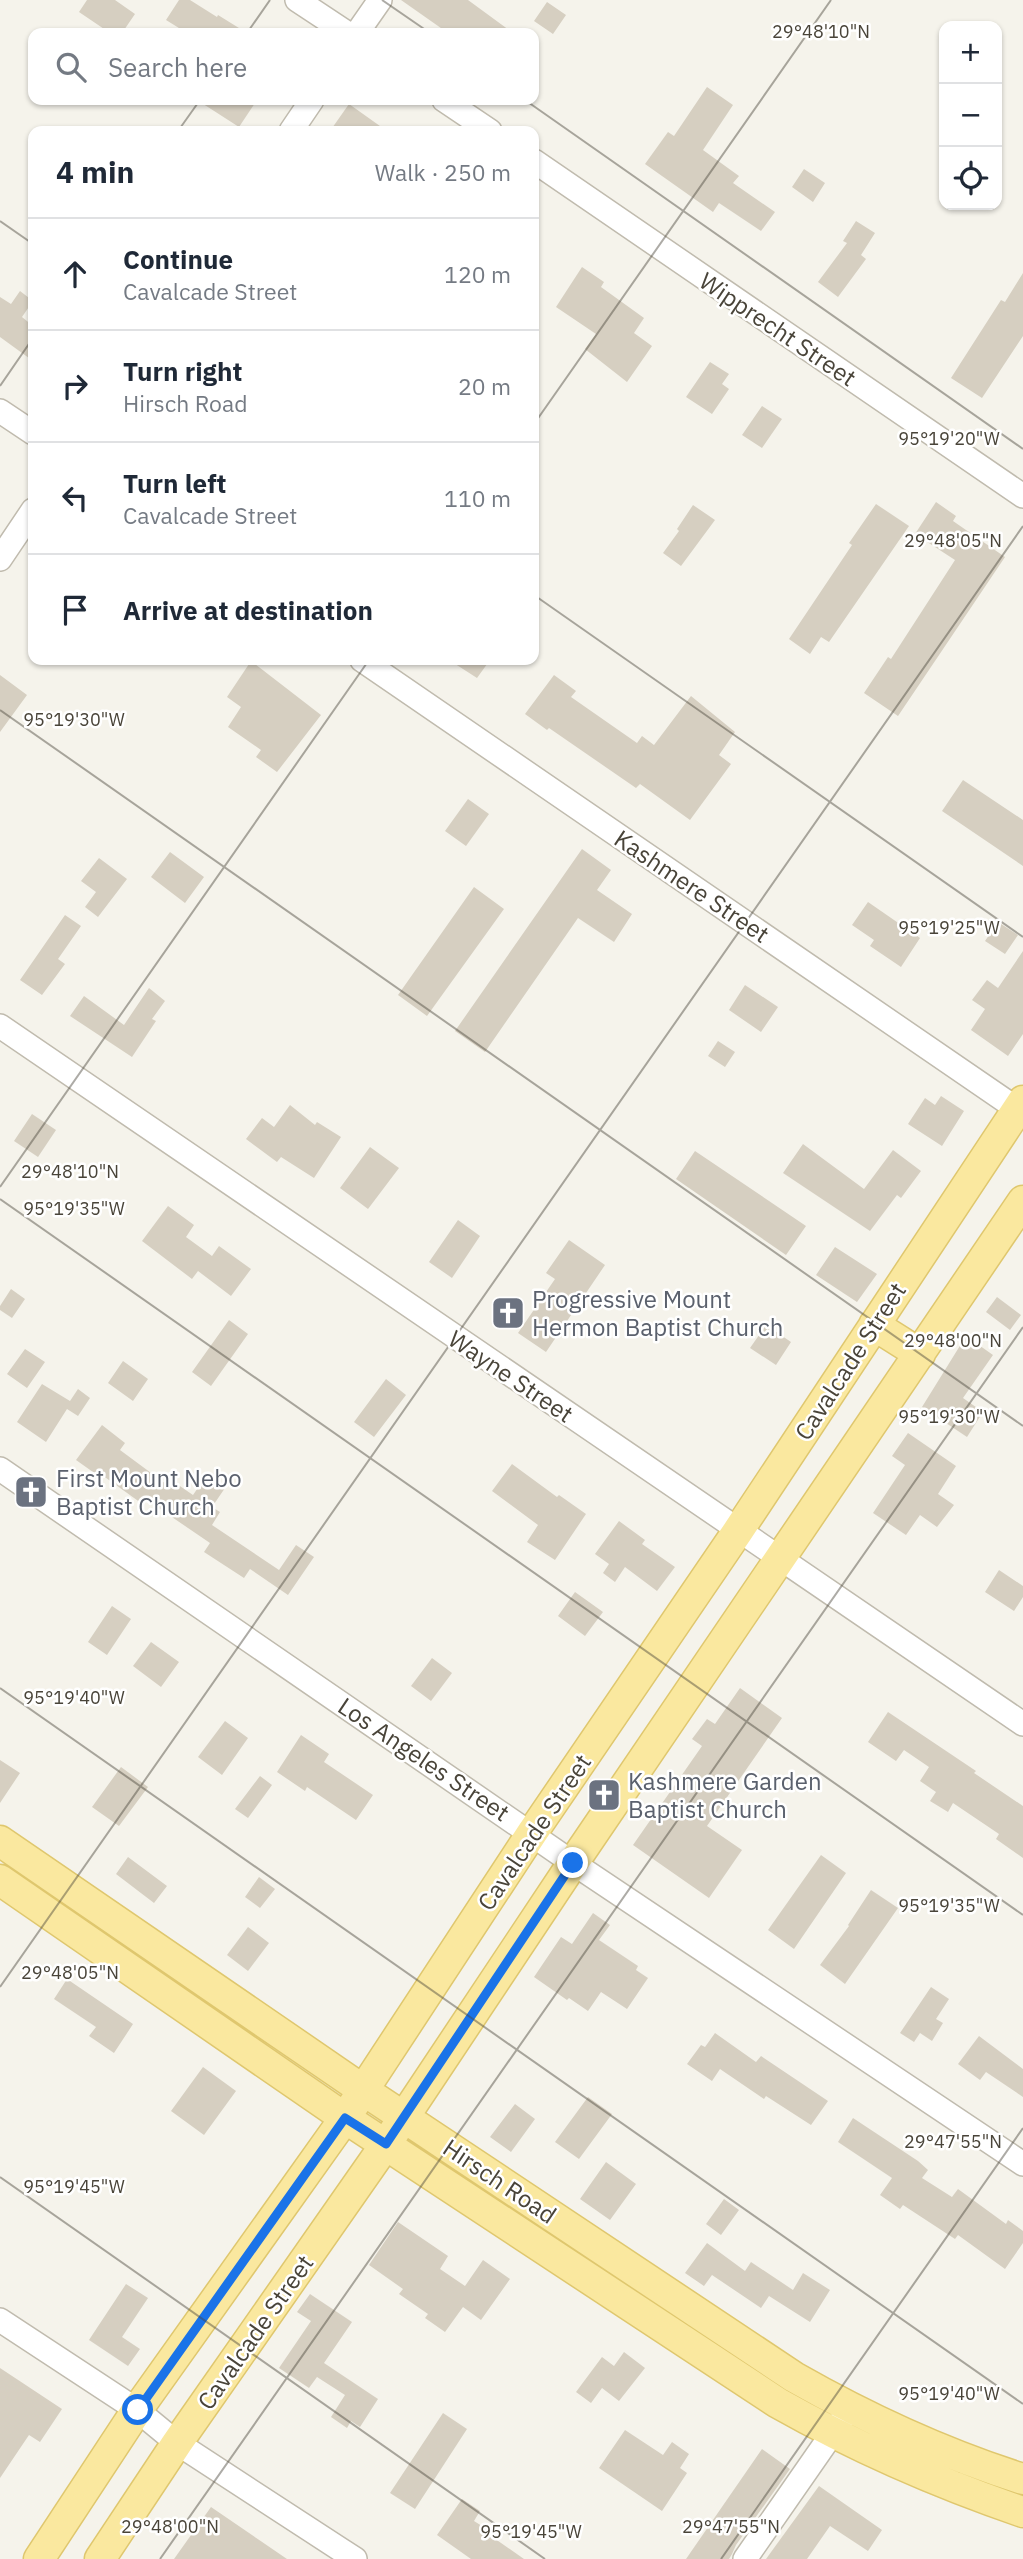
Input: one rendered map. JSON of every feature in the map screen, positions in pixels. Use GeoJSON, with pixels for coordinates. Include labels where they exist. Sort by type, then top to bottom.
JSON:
{"type":"FeatureCollection","features":[{"type":"Feature","properties":{"kind":"main road","name":"Cavalcade Street"},"geometry":{"type":"LineString","coordinates":[[38,2559],[138,2410],[345,2118],[532,1833],[738,1531],[1021,1107]]}},
{"type":"Feature","properties":{"kind":"main road","name":"Cavalcade Street"},"geometry":{"type":"LineString","coordinates":[[100,2559],[177,2443],[386,2144],[573,1863],[1023,1201]]}},
{"type":"Feature","properties":{"kind":"main road"},"geometry":{"type":"LineString","coordinates":[[874,1325],[920,1354]]}},
{"type":"Feature","properties":{"kind":"main road","name":"Hirsch Road"},"geometry":{"type":"LineString","coordinates":[[0,1841],[363,2090],[794,2377],[850,2408],[1023,2479]]}},
{"type":"Feature","properties":{"kind":"main road","name":"Hirsch Road"},"geometry":{"type":"LineString","coordinates":[[0,1880],[345,2118],[778,2403],[832,2434],[948,2484],[1023,2512]]}},
{"type":"Feature","properties":{"kind":"street"},"geometry":{"type":"LineString","coordinates":[[297,0],[339,28]]}},
{"type":"Feature","properties":{"kind":"street"},"geometry":{"type":"LineString","coordinates":[[360,28],[380,0]]}},
{"type":"Feature","properties":{"kind":"street"},"geometry":{"type":"LineString","coordinates":[[294,126],[309,105]]}},
{"type":"Feature","properties":{"kind":"street"},"geometry":{"type":"LineString","coordinates":[[451,105],[483,126]]}},
{"type":"Feature","properties":{"kind":"street","name":"Wipprecht Street"},"geometry":{"type":"LineString","coordinates":[[539,164],[1023,496]]}},
{"type":"Feature","properties":{"kind":"street"},"geometry":{"type":"LineString","coordinates":[[0,411],[28,430]]}},
{"type":"Feature","properties":{"kind":"street"},"geometry":{"type":"LineString","coordinates":[[0,559],[28,517]]}},
{"type":"Feature","properties":{"kind":"street","name":"Kashmere Street"},"geometry":{"type":"LineString","coordinates":[[369,665],[1021,1107]]}},
{"type":"Feature","properties":{"kind":"street","name":"Wayne Street"},"geometry":{"type":"LineString","coordinates":[[0,1026],[1023,1724]]}},
{"type":"Feature","properties":{"kind":"street","name":"Los Angeles Street"},"geometry":{"type":"LineString","coordinates":[[0,1469],[573,1863],[1023,2164]]}},
{"type":"Feature","properties":{"kind":"street"},"geometry":{"type":"LineString","coordinates":[[0,2320],[138,2410],[177,2443],[355,2559]]}},
{"type":"Feature","properties":{"kind":"street"},"geometry":{"type":"LineString","coordinates":[[745,2559],[850,2408]]}},
{"type":"Feature","properties":{"kind":"building"},"geometry":{"type":"Polygon","coordinates":[[[87,0],[115,0],[135,14],[125,28],[103,28],[79,12],[87,0]]]}},
{"type":"Feature","properties":{"kind":"building"},"geometry":{"type":"Polygon","coordinates":[[[179,0],[190,0],[239,28],[179,28],[166,20],[179,0]]]}},
{"type":"Feature","properties":{"kind":"building"},"geometry":{"type":"Polygon","coordinates":[[[401,0],[468,0],[506,28],[441,28],[401,0]]]}},
{"type":"Feature","properties":{"kind":"building"},"geometry":{"type":"Polygon","coordinates":[[[547,2],[566,15],[553,34],[534,21],[547,2]]]}},
{"type":"Feature","properties":{"kind":"building"},"geometry":{"type":"Polygon","coordinates":[[[707,87],[733,105],[703,150],[739,176],[733,183],[775,212],[761,231],[719,203],[713,212],[645,164],[668,132],[674,136],[707,87]]]}},
{"type":"Feature","properties":{"kind":"building"},"geometry":{"type":"Polygon","coordinates":[[[205,105],[254,105],[237,126],[205,105]]]}},
{"type":"Feature","properties":{"kind":"building"},"geometry":{"type":"Polygon","coordinates":[[[350,105],[380,126],[334,126],[350,105]]]}},
{"type":"Feature","properties":{"kind":"building"},"geometry":{"type":"Polygon","coordinates":[[[804,169],[825,183],[813,202],[792,187],[804,169]]]}},
{"type":"Feature","properties":{"kind":"building"},"geometry":{"type":"Polygon","coordinates":[[[856,221],[875,233],[861,255],[866,259],[838,297],[818,282],[847,243],[843,241],[856,221]]]}},
{"type":"Feature","properties":{"kind":"building"},"geometry":{"type":"Polygon","coordinates":[[[582,267],[604,282],[601,287],[644,318],[634,333],[652,346],[627,382],[585,349],[596,334],[556,307],[582,267]]]}},
{"type":"Feature","properties":{"kind":"building"},"geometry":{"type":"Polygon","coordinates":[[[1023,273],[1023,336],[982,398],[951,378],[1001,300],[1005,302],[1023,273]]]}},
{"type":"Feature","properties":{"kind":"building"},"geometry":{"type":"Polygon","coordinates":[[[20,291],[28,297],[28,308],[22,317],[28,322],[28,357],[0,337],[0,297],[11,304],[20,291]]]}},
{"type":"Feature","properties":{"kind":"building"},"geometry":{"type":"Polygon","coordinates":[[[710,362],[729,374],[722,384],[729,389],[712,414],[686,397],[710,362]]]}},
{"type":"Feature","properties":{"kind":"building"},"geometry":{"type":"Polygon","coordinates":[[[762,406],[782,419],[762,448],[742,435],[762,406]]]}},
{"type":"Feature","properties":{"kind":"building"},"geometry":{"type":"Polygon","coordinates":[[[936,502],[956,516],[953,521],[1005,557],[898,716],[864,693],[888,657],[891,659],[955,560],[915,534],[936,502]]]}},
{"type":"Feature","properties":{"kind":"building"},"geometry":{"type":"Polygon","coordinates":[[[876,504],[909,526],[829,642],[821,637],[810,654],[789,639],[876,504]]]}},
{"type":"Feature","properties":{"kind":"building"},"geometry":{"type":"Polygon","coordinates":[[[693,505],[715,520],[681,566],[663,553],[693,505]]]}},
{"type":"Feature","properties":{"kind":"building"},"geometry":{"type":"Polygon","coordinates":[[[248,665],[256,665],[321,715],[277,772],[256,757],[261,750],[228,727],[241,707],[227,697],[248,665]]]}},
{"type":"Feature","properties":{"kind":"building"},"geometry":{"type":"Polygon","coordinates":[[[457,665],[486,665],[477,678],[457,665]]]}},
{"type":"Feature","properties":{"kind":"building"},"geometry":{"type":"Polygon","coordinates":[[[0,675],[27,695],[0,732],[0,675]]]}},
{"type":"Feature","properties":{"kind":"building"},"geometry":{"type":"Polygon","coordinates":[[[554,675],[576,691],[571,697],[637,743],[642,736],[654,745],[691,696],[735,732],[719,755],[731,764],[690,820],[640,784],[636,788],[525,714],[554,675]]]}},
{"type":"Feature","properties":{"kind":"building"},"geometry":{"type":"Polygon","coordinates":[[[963,780],[1023,820],[1023,866],[942,811],[963,780]]]}},
{"type":"Feature","properties":{"kind":"building"},"geometry":{"type":"Polygon","coordinates":[[[468,799],[489,814],[466,846],[445,831],[468,799]]]}},
{"type":"Feature","properties":{"kind":"building"},"geometry":{"type":"Polygon","coordinates":[[[582,849],[611,870],[597,890],[632,914],[614,942],[578,918],[485,1052],[455,1031],[582,849]]]}},
{"type":"Feature","properties":{"kind":"building"},"geometry":{"type":"Polygon","coordinates":[[[170,852],[204,877],[185,903],[151,877],[170,852]]]}},
{"type":"Feature","properties":{"kind":"building"},"geometry":{"type":"Polygon","coordinates":[[[99,858],[127,879],[98,917],[85,907],[96,892],[81,881],[99,858]]]}},
{"type":"Feature","properties":{"kind":"building"},"geometry":{"type":"Polygon","coordinates":[[[474,887],[504,909],[427,1016],[398,995],[474,887]]]}},
{"type":"Feature","properties":{"kind":"building"},"geometry":{"type":"Polygon","coordinates":[[[868,902],[920,938],[901,967],[870,946],[874,940],[852,925],[868,902]]]}},
{"type":"Feature","properties":{"kind":"building"},"geometry":{"type":"Polygon","coordinates":[[[65,915],[81,926],[58,959],[65,964],[42,995],[20,980],[65,915]]]}},
{"type":"Feature","properties":{"kind":"building"},"geometry":{"type":"Polygon","coordinates":[[[998,922],[1018,935],[1005,954],[985,941],[998,922]]]}},
{"type":"Feature","properties":{"kind":"building"},"geometry":{"type":"Polygon","coordinates":[[[1023,951],[1023,1034],[1008,1056],[971,1030],[985,1009],[972,1000],[987,980],[998,988],[1023,951]]]}},
{"type":"Feature","properties":{"kind":"building"},"geometry":{"type":"Polygon","coordinates":[[[745,985],[778,1007],[761,1032],[729,1010],[745,985]]]}},
{"type":"Feature","properties":{"kind":"building"},"geometry":{"type":"Polygon","coordinates":[[[149,988],[165,1001],[152,1019],[156,1021],[132,1057],[70,1016],[84,996],[124,1025],[149,988]]]}},
{"type":"Feature","properties":{"kind":"building"},"geometry":{"type":"Polygon","coordinates":[[[718,1041],[735,1052],[725,1067],[708,1056],[718,1041]]]}},
{"type":"Feature","properties":{"kind":"building"},"geometry":{"type":"Polygon","coordinates":[[[941,1096],[964,1111],[942,1146],[908,1124],[925,1098],[935,1105],[941,1096]]]}},
{"type":"Feature","properties":{"kind":"building"},"geometry":{"type":"Polygon","coordinates":[[[290,1105],[315,1125],[317,1122],[341,1137],[314,1178],[281,1157],[277,1162],[246,1139],[262,1118],[274,1127],[290,1105]]]}},
{"type":"Feature","properties":{"kind":"building"},"geometry":{"type":"Polygon","coordinates":[[[32,1114],[56,1130],[38,1157],[14,1141],[32,1114]]]}},
{"type":"Feature","properties":{"kind":"building"},"geometry":{"type":"Polygon","coordinates":[[[803,1144],[864,1189],[893,1150],[921,1171],[901,1198],[897,1195],[870,1231],[783,1173],[803,1144]]]}},
{"type":"Feature","properties":{"kind":"building"},"geometry":{"type":"Polygon","coordinates":[[[370,1147],[399,1168],[368,1209],[340,1188],[370,1147]]]}},
{"type":"Feature","properties":{"kind":"building"},"geometry":{"type":"Polygon","coordinates":[[[695,1151],[806,1226],[786,1255],[676,1179],[695,1151]]]}},
{"type":"Feature","properties":{"kind":"building"},"geometry":{"type":"Polygon","coordinates":[[[168,1206],[194,1225],[186,1237],[212,1256],[219,1246],[251,1269],[231,1296],[198,1271],[192,1279],[142,1241],[168,1206]]]}},
{"type":"Feature","properties":{"kind":"building"},"geometry":{"type":"Polygon","coordinates":[[[458,1220],[480,1236],[452,1278],[429,1262],[458,1220]]]}},
{"type":"Feature","properties":{"kind":"building"},"geometry":{"type":"Polygon","coordinates":[[[569,1240],[605,1265],[546,1352],[518,1333],[555,1279],[546,1273],[569,1240]]]}},
{"type":"Feature","properties":{"kind":"building"},"geometry":{"type":"Polygon","coordinates":[[[835,1247],[877,1274],[857,1302],[816,1275],[835,1247]]]}},
{"type":"Feature","properties":{"kind":"building"},"geometry":{"type":"Polygon","coordinates":[[[11,1289],[25,1299],[12,1318],[0,1310],[11,1289]]]}},
{"type":"Feature","properties":{"kind":"building"},"geometry":{"type":"Polygon","coordinates":[[[997,1297],[1021,1315],[1010,1330],[986,1312],[997,1297]]]}},
{"type":"Feature","properties":{"kind":"building"},"geometry":{"type":"Polygon","coordinates":[[[229,1320],[248,1334],[211,1386],[192,1372],[229,1320]]]}},
{"type":"Feature","properties":{"kind":"building"},"geometry":{"type":"Polygon","coordinates":[[[766,1325],[791,1342],[776,1365],[750,1348],[766,1325]]]}},
{"type":"Feature","properties":{"kind":"building"},"geometry":{"type":"Polygon","coordinates":[[[966,1336],[993,1355],[963,1398],[983,1412],[967,1437],[922,1407],[966,1336]]]}},
{"type":"Feature","properties":{"kind":"building"},"geometry":{"type":"Polygon","coordinates":[[[25,1349],[45,1362],[27,1388],[7,1374],[25,1349]]]}},
{"type":"Feature","properties":{"kind":"building"},"geometry":{"type":"Polygon","coordinates":[[[123,1361],[148,1379],[133,1401],[108,1383],[123,1361]]]}},
{"type":"Feature","properties":{"kind":"building"},"geometry":{"type":"Polygon","coordinates":[[[386,1379],[406,1395],[374,1437],[354,1422],[386,1379]]]}},
{"type":"Feature","properties":{"kind":"building"},"geometry":{"type":"Polygon","coordinates":[[[42,1384],[70,1401],[78,1389],[90,1398],[78,1416],[67,1409],[46,1442],[17,1422],[42,1384]]]}},
{"type":"Feature","properties":{"kind":"building"},"geometry":{"type":"Polygon","coordinates":[[[102,1425],[125,1443],[120,1450],[170,1487],[174,1482],[193,1495],[206,1476],[225,1488],[212,1507],[220,1512],[212,1525],[279,1570],[296,1545],[314,1557],[288,1595],[250,1569],[244,1578],[204,1552],[210,1543],[144,1498],[141,1503],[76,1460],[102,1425]]]}},
{"type":"Feature","properties":{"kind":"building"},"geometry":{"type":"Polygon","coordinates":[[[908,1433],[956,1466],[938,1494],[954,1505],[937,1527],[920,1515],[906,1535],[873,1513],[905,1465],[892,1456],[908,1433]]]}},
{"type":"Feature","properties":{"kind":"building"},"geometry":{"type":"Polygon","coordinates":[[[512,1464],[557,1497],[559,1495],[586,1514],[555,1560],[527,1542],[538,1525],[492,1491],[512,1464]]]}},
{"type":"Feature","properties":{"kind":"building"},"geometry":{"type":"Polygon","coordinates":[[[619,1521],[645,1540],[642,1544],[675,1567],[657,1591],[625,1567],[615,1582],[603,1573],[609,1564],[595,1554],[619,1521]]]}},
{"type":"Feature","properties":{"kind":"building"},"geometry":{"type":"Polygon","coordinates":[[[999,1570],[1023,1586],[1023,1597],[1014,1611],[985,1592],[999,1570]]]}},
{"type":"Feature","properties":{"kind":"building"},"geometry":{"type":"Polygon","coordinates":[[[575,1592],[603,1612],[585,1636],[558,1616],[575,1592]]]}},
{"type":"Feature","properties":{"kind":"building"},"geometry":{"type":"Polygon","coordinates":[[[112,1606],[131,1619],[107,1655],[88,1642],[112,1606]]]}},
{"type":"Feature","properties":{"kind":"building"},"geometry":{"type":"Polygon","coordinates":[[[151,1642],[179,1662],[161,1687],[133,1666],[151,1642]]]}},
{"type":"Feature","properties":{"kind":"building"},"geometry":{"type":"Polygon","coordinates":[[[432,1658],[452,1673],[431,1701],[411,1686],[432,1658]]]}},
{"type":"Feature","properties":{"kind":"building"},"geometry":{"type":"Polygon","coordinates":[[[740,1688],[782,1718],[707,1826],[742,1850],[709,1898],[633,1845],[702,1746],[692,1739],[707,1719],[715,1724],[740,1688]]]}},
{"type":"Feature","properties":{"kind":"building"},"geometry":{"type":"Polygon","coordinates":[[[888,1712],[1023,1806],[1023,1858],[996,1839],[999,1834],[953,1803],[948,1812],[930,1801],[936,1792],[920,1781],[929,1767],[904,1750],[896,1761],[868,1742],[888,1712]]]}},
{"type":"Feature","properties":{"kind":"building"},"geometry":{"type":"Polygon","coordinates":[[[225,1721],[248,1738],[222,1775],[198,1757],[225,1721]]]}},
{"type":"Feature","properties":{"kind":"building"},"geometry":{"type":"Polygon","coordinates":[[[301,1735],[329,1754],[324,1762],[373,1795],[356,1820],[307,1787],[305,1791],[277,1772],[301,1735]]]}},
{"type":"Feature","properties":{"kind":"building"},"geometry":{"type":"Polygon","coordinates":[[[0,1760],[20,1773],[0,1803],[0,1760]]]}},
{"type":"Feature","properties":{"kind":"building"},"geometry":{"type":"Polygon","coordinates":[[[121,1767],[148,1787],[119,1826],[92,1807],[121,1767]]]}},
{"type":"Feature","properties":{"kind":"building"},"geometry":{"type":"Polygon","coordinates":[[[260,1776],[272,1785],[248,1818],[235,1809],[260,1776]]]}},
{"type":"Feature","properties":{"kind":"building"},"geometry":{"type":"Polygon","coordinates":[[[821,1855],[846,1873],[794,1949],[768,1930],[821,1855]]]}},
{"type":"Feature","properties":{"kind":"building"},"geometry":{"type":"Polygon","coordinates":[[[128,1857],[167,1886],[154,1903],[116,1874],[128,1857]]]}},
{"type":"Feature","properties":{"kind":"building"},"geometry":{"type":"Polygon","coordinates":[[[259,1877],[275,1889],[260,1908],[245,1897],[259,1877]]]}},
{"type":"Feature","properties":{"kind":"building"},"geometry":{"type":"Polygon","coordinates":[[[871,1890],[898,1908],[845,1984],[820,1965],[871,1890]]]}},
{"type":"Feature","properties":{"kind":"building"},"geometry":{"type":"Polygon","coordinates":[[[593,1913],[610,1925],[599,1940],[638,1966],[636,1970],[648,1978],[627,2009],[601,1992],[588,2011],[534,1977],[561,1937],[572,1944],[593,1913]]]}},
{"type":"Feature","properties":{"kind":"building"},"geometry":{"type":"Polygon","coordinates":[[[248,1927],[269,1943],[248,1971],[227,1955],[248,1927]]]}},
{"type":"Feature","properties":{"kind":"building"},"geometry":{"type":"Polygon","coordinates":[[[67,1979],[133,2024],[114,2053],[89,2036],[96,2027],[54,1999],[67,1979]]]}},
{"type":"Feature","properties":{"kind":"building"},"geometry":{"type":"Polygon","coordinates":[[[931,1987],[949,1999],[936,2019],[943,2023],[932,2041],[920,2033],[914,2042],[900,2033],[931,1987]]]}},
{"type":"Feature","properties":{"kind":"building"},"geometry":{"type":"Polygon","coordinates":[[[715,2033],[756,2062],[761,2056],[828,2101],[811,2125],[766,2096],[764,2099],[720,2069],[712,2081],[687,2064],[701,2045],[705,2047],[715,2033]]]}},
{"type":"Feature","properties":{"kind":"building"},"geometry":{"type":"Polygon","coordinates":[[[979,2036],[1023,2069],[1023,2097],[986,2072],[980,2080],[958,2064],[979,2036]]]}},
{"type":"Feature","properties":{"kind":"building"},"geometry":{"type":"Polygon","coordinates":[[[203,2067],[236,2091],[204,2135],[171,2111],[203,2067]]]}},
{"type":"Feature","properties":{"kind":"building"},"geometry":{"type":"Polygon","coordinates":[[[588,2097],[612,2114],[579,2159],[555,2142],[588,2097]]]}},
{"type":"Feature","properties":{"kind":"building"},"geometry":{"type":"Polygon","coordinates":[[[515,2104],[535,2119],[511,2152],[490,2137],[515,2104]]]}},
{"type":"Feature","properties":{"kind":"building"},"geometry":{"type":"Polygon","coordinates":[[[853,2118],[918,2161],[928,2170],[922,2178],[952,2197],[958,2189],[1006,2224],[1008,2220],[1023,2231],[1023,2243],[1005,2269],[958,2235],[955,2239],[903,2205],[900,2209],[880,2195],[892,2178],[838,2142],[853,2118]]]}},
{"type":"Feature","properties":{"kind":"building"},"geometry":{"type":"Polygon","coordinates":[[[606,2162],[636,2184],[610,2220],[580,2199],[606,2162]]]}},
{"type":"Feature","properties":{"kind":"building"},"geometry":{"type":"Polygon","coordinates":[[[724,2199],[739,2210],[721,2235],[706,2224],[724,2199]]]}},
{"type":"Feature","properties":{"kind":"building"},"geometry":{"type":"Polygon","coordinates":[[[398,2222],[448,2256],[440,2269],[465,2286],[483,2260],[510,2279],[481,2320],[463,2307],[445,2332],[425,2318],[428,2314],[399,2294],[403,2289],[369,2265],[398,2222]]]}},
{"type":"Feature","properties":{"kind":"building"},"geometry":{"type":"Polygon","coordinates":[[[707,2243],[745,2271],[751,2262],[793,2290],[803,2273],[830,2290],[810,2322],[769,2296],[761,2308],[712,2275],[704,2286],[685,2273],[707,2243]]]}},
{"type":"Feature","properties":{"kind":"building"},"geometry":{"type":"Polygon","coordinates":[[[126,2284],[148,2298],[122,2337],[140,2349],[128,2366],[89,2340],[126,2284]]]}},
{"type":"Feature","properties":{"kind":"building"},"geometry":{"type":"Polygon","coordinates":[[[310,2294],[352,2322],[324,2363],[378,2399],[360,2427],[351,2421],[347,2428],[331,2417],[345,2395],[317,2377],[309,2388],[279,2368],[311,2321],[297,2312],[310,2294]]]}},
{"type":"Feature","properties":{"kind":"building"},"geometry":{"type":"Polygon","coordinates":[[[624,2352],[645,2368],[619,2401],[602,2388],[591,2403],[576,2392],[602,2357],[614,2366],[624,2352]]]}},
{"type":"Feature","properties":{"kind":"building"},"geometry":{"type":"Polygon","coordinates":[[[0,2368],[62,2409],[40,2442],[29,2435],[0,2478],[0,2368]]]}},
{"type":"Feature","properties":{"kind":"building"},"geometry":{"type":"Polygon","coordinates":[[[443,2413],[467,2429],[415,2509],[390,2493],[443,2413]]]}},
{"type":"Feature","properties":{"kind":"building"},"geometry":{"type":"Polygon","coordinates":[[[625,2430],[663,2455],[672,2442],[689,2454],[680,2468],[687,2473],[662,2511],[599,2468],[625,2430]]]}},
{"type":"Feature","properties":{"kind":"building"},"geometry":{"type":"Polygon","coordinates":[[[762,2449],[790,2469],[729,2559],[686,2559],[762,2449]]]}},
{"type":"Feature","properties":{"kind":"building"},"geometry":{"type":"Polygon","coordinates":[[[819,2486],[882,2530],[868,2551],[830,2526],[807,2559],[766,2559],[819,2486]]]}},
{"type":"Feature","properties":{"kind":"building"},"geometry":{"type":"Polygon","coordinates":[[[462,2499],[480,2511],[474,2521],[524,2559],[471,2559],[437,2535],[462,2499]]]}},
{"type":"Feature","properties":{"kind":"building"},"geometry":{"type":"Polygon","coordinates":[[[211,2507],[287,2559],[174,2559],[211,2507]]]}},
{"type":"Feature","properties":{"kind":"place","name":"Progressive Mount Hermon Baptist Church"},"geometry":{"type":"Point","coordinates":[508,1313]}},
{"type":"Feature","properties":{"kind":"place","name":"First Mount Nebo Baptist Church"},"geometry":{"type":"Point","coordinates":[31,1492]}},
{"type":"Feature","properties":{"kind":"place","name":"Kashmere Garden Baptist Church"},"geometry":{"type":"Point","coordinates":[604,1795]}},
{"type":"Feature","properties":{"kind":"route"},"geometry":{"type":"LineString","coordinates":[[138,2410],[345,2118],[386,2144],[573,1863]]}}]}
